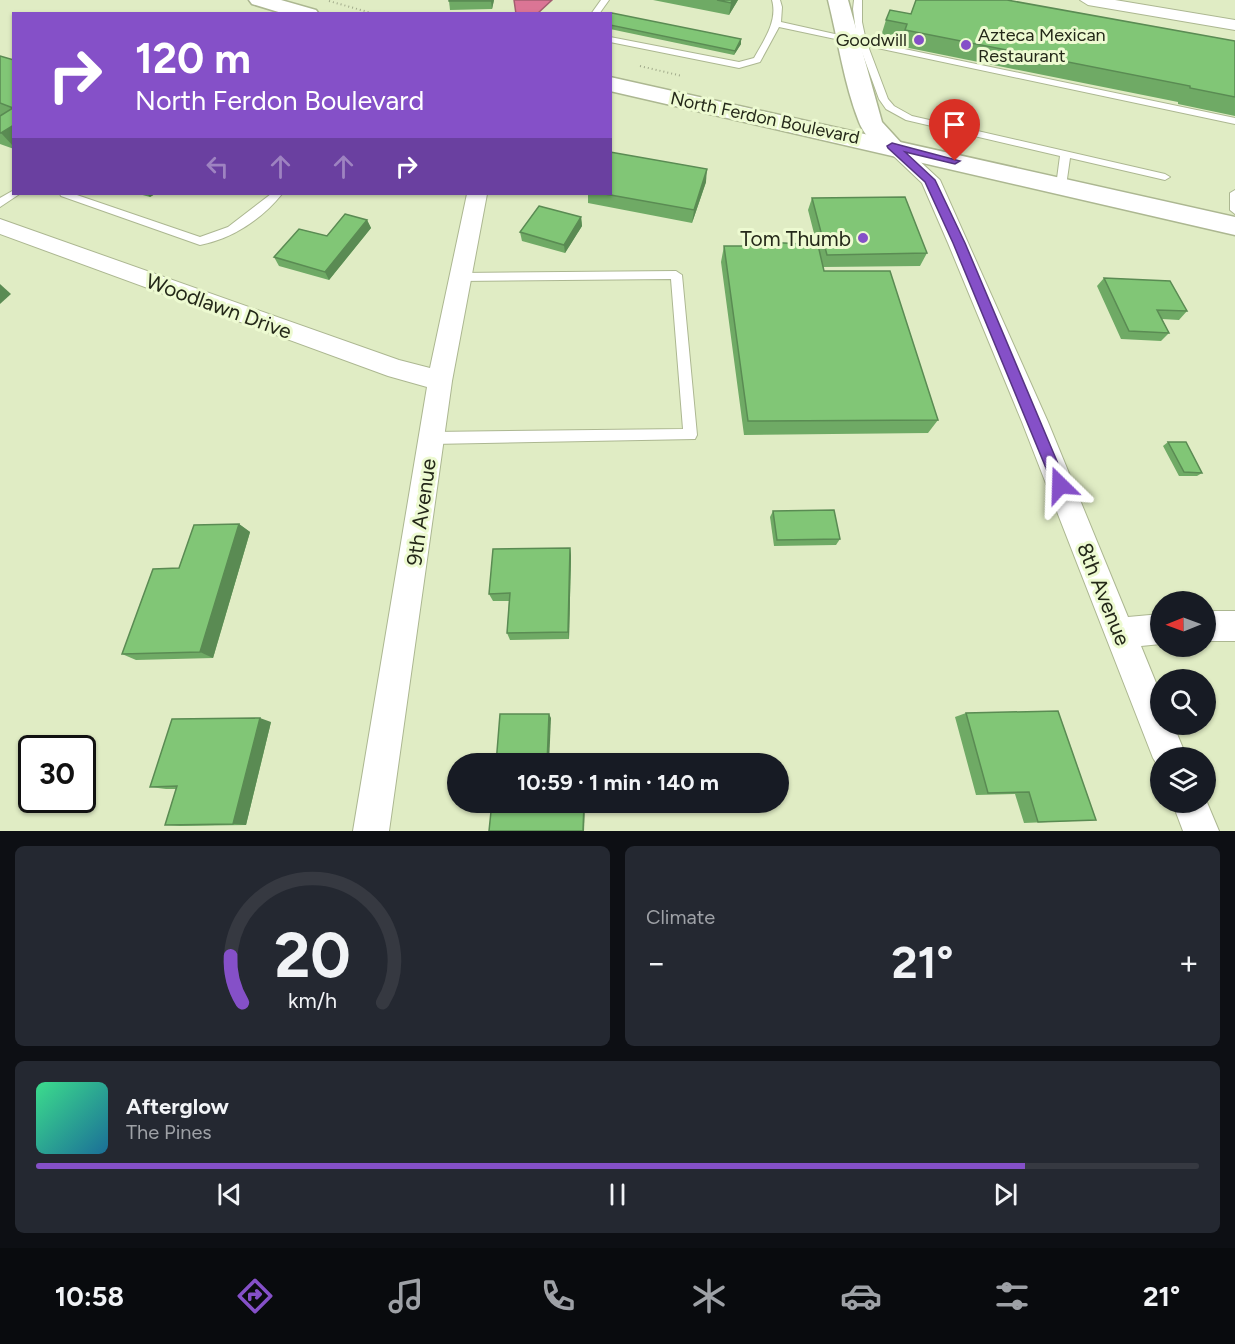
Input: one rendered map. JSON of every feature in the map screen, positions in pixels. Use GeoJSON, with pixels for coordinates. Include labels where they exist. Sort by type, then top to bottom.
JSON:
{"type":"FeatureCollection","features":[{"type":"Feature","properties":{"kind":"main road"},"geometry":{"type":"LineString","coordinates":[[259,0],[302,12]]}},
{"type":"Feature","properties":{"kind":"main road"},"geometry":{"type":"LineString","coordinates":[[838,0],[855,42],[871,123],[892,146]]}},
{"type":"Feature","properties":{"kind":"main road","name":"North Ferdon Boulevard"},"geometry":{"type":"LineString","coordinates":[[612,84],[1233,223]]}},
{"type":"Feature","properties":{"kind":"street"},"geometry":{"type":"LineString","coordinates":[[1088,0],[1235,24]]}},
{"type":"Feature","properties":{"kind":"street","name":"8th Avenue"},"geometry":{"type":"LineString","coordinates":[[892,146],[930,180],[959,243],[1035,422],[1166,747]]}},
{"type":"Feature","properties":{"kind":"street","name":"9th Avenue"},"geometry":{"type":"LineString","coordinates":[[371,831],[440,381],[476,195]]}},
{"type":"Feature","properties":{"kind":"street","name":"Woodlawn Drive"},"geometry":{"type":"LineString","coordinates":[[0,226],[398,369],[440,381]]}},
{"type":"Feature","properties":{"kind":"street"},"geometry":{"type":"LineString","coordinates":[[1216,626],[1235,626]]}},
{"type":"Feature","properties":{"kind":"street"},"geometry":{"type":"LineString","coordinates":[[1119,633],[1150,630]]}},
{"type":"Feature","properties":{"kind":"street"},"geometry":{"type":"LineString","coordinates":[[1194,813],[1201,831]]}},
{"type":"Feature","properties":{"kind":"lane"},"geometry":{"type":"LineString","coordinates":[[612,39],[739,65],[757,60],[776,24],[779,6],[776,0]]}},
{"type":"Feature","properties":{"kind":"lane"},"geometry":{"type":"LineString","coordinates":[[858,0],[859,31],[855,42],[888,106],[909,118],[1165,177]]}},
{"type":"Feature","properties":{"kind":"lane"},"geometry":{"type":"LineString","coordinates":[[776,24],[1235,121]]}},
{"type":"Feature","properties":{"kind":"lane"},"geometry":{"type":"LineString","coordinates":[[1061,186],[1065,154]]}},
{"type":"Feature","properties":{"kind":"lane"},"geometry":{"type":"LineString","coordinates":[[1233,223],[1235,193]]}},
{"type":"Feature","properties":{"kind":"lane"},"geometry":{"type":"LineString","coordinates":[[68,195],[200,241],[216,240],[230,234],[276,195]]}},
{"type":"Feature","properties":{"kind":"lane"},"geometry":{"type":"LineString","coordinates":[[432,438],[690,435],[676,275],[460,277]]}},
{"type":"Feature","properties":{"kind":"path"},"geometry":{"type":"LineString","coordinates":[[324,0],[368,12]]}},
{"type":"Feature","properties":{"kind":"shaded area"},"geometry":{"type":"Polygon","coordinates":[[[514,0],[552,0],[539,12],[516,12],[514,0]]]}},
{"type":"Feature","properties":{"kind":"building"},"geometry":{"type":"Polygon","coordinates":[[[491,0],[491,1],[449,1],[491,0]]]}},
{"type":"Feature","properties":{"kind":"building"},"geometry":{"type":"Polygon","coordinates":[[[916,0],[1007,0],[1235,41],[1235,97],[1190,88],[1190,86],[905,30],[907,24],[886,20],[890,10],[911,14],[916,0]]]}},
{"type":"Feature","properties":{"kind":"building"},"geometry":{"type":"Polygon","coordinates":[[[612,13],[741,39],[735,51],[612,25],[612,13]]]}},
{"type":"Feature","properties":{"kind":"building"},"geometry":{"type":"Polygon","coordinates":[[[0,56],[12,59],[12,108],[0,103],[0,56]]]}},
{"type":"Feature","properties":{"kind":"building"},"geometry":{"type":"Polygon","coordinates":[[[12,109],[12,126],[1,133],[0,133],[0,116],[12,109]]]}},
{"type":"Feature","properties":{"kind":"building"},"geometry":{"type":"Polygon","coordinates":[[[612,152],[707,169],[694,210],[611,195],[612,152]]]}},
{"type":"Feature","properties":{"kind":"building","name":"Tom Thumb"},"geometry":{"type":"Polygon","coordinates":[[[905,197],[927,253],[827,255],[812,198],[905,197]]]}},
{"type":"Feature","properties":{"kind":"building"},"geometry":{"type":"Polygon","coordinates":[[[539,206],[581,217],[564,245],[520,232],[539,206]]]}},
{"type":"Feature","properties":{"kind":"building"},"geometry":{"type":"Polygon","coordinates":[[[345,214],[367,220],[325,272],[274,257],[299,229],[327,236],[345,214]]]}},
{"type":"Feature","properties":{"kind":"building","name":"Tom Thumb"},"geometry":{"type":"Polygon","coordinates":[[[767,242],[818,245],[824,271],[890,271],[938,420],[748,421],[724,246],[767,246],[767,242]]]}},
{"type":"Feature","properties":{"kind":"building"},"geometry":{"type":"Polygon","coordinates":[[[1104,278],[1170,281],[1187,311],[1157,310],[1169,333],[1129,331],[1104,278]]]}},
{"type":"Feature","properties":{"kind":"building"},"geometry":{"type":"Polygon","coordinates":[[[1168,442],[1186,442],[1202,473],[1184,472],[1168,442]]]}},
{"type":"Feature","properties":{"kind":"building"},"geometry":{"type":"Polygon","coordinates":[[[834,510],[840,539],[777,540],[773,511],[834,510]]]}},
{"type":"Feature","properties":{"kind":"building"},"geometry":{"type":"Polygon","coordinates":[[[239,524],[200,652],[122,654],[153,569],[179,568],[194,525],[239,524]]]}},
{"type":"Feature","properties":{"kind":"building"},"geometry":{"type":"Polygon","coordinates":[[[570,548],[568,632],[507,633],[510,593],[489,594],[493,549],[570,548]]]}},
{"type":"Feature","properties":{"kind":"building"},"geometry":{"type":"Polygon","coordinates":[[[1058,711],[1096,820],[1038,822],[1029,792],[988,793],[966,713],[1058,711]]]}},
{"type":"Feature","properties":{"kind":"building"},"geometry":{"type":"Polygon","coordinates":[[[500,714],[549,714],[547,753],[497,753],[500,714]]]}},
{"type":"Feature","properties":{"kind":"building"},"geometry":{"type":"Polygon","coordinates":[[[260,718],[233,824],[165,825],[177,786],[150,787],[172,719],[260,718]]]}},
{"type":"Feature","properties":{"kind":"building"},"geometry":{"type":"Polygon","coordinates":[[[491,813],[584,813],[583,831],[489,831],[491,813]]]}},
{"type":"Feature","properties":{"kind":"place","name":"Goodwill"},"geometry":{"type":"Point","coordinates":[919,40]}},
{"type":"Feature","properties":{"kind":"place","name":"Azteca Mexican Restaurant"},"geometry":{"type":"Point","coordinates":[966,45]}},
{"type":"Feature","properties":{"kind":"place","name":"Tom Thumb"},"geometry":{"type":"Point","coordinates":[863,238]}},
{"type":"Feature","properties":{"kind":"route"},"geometry":{"type":"LineString","coordinates":[[955,161],[892,146],[930,180],[959,243],[1060,485]]}}]}
